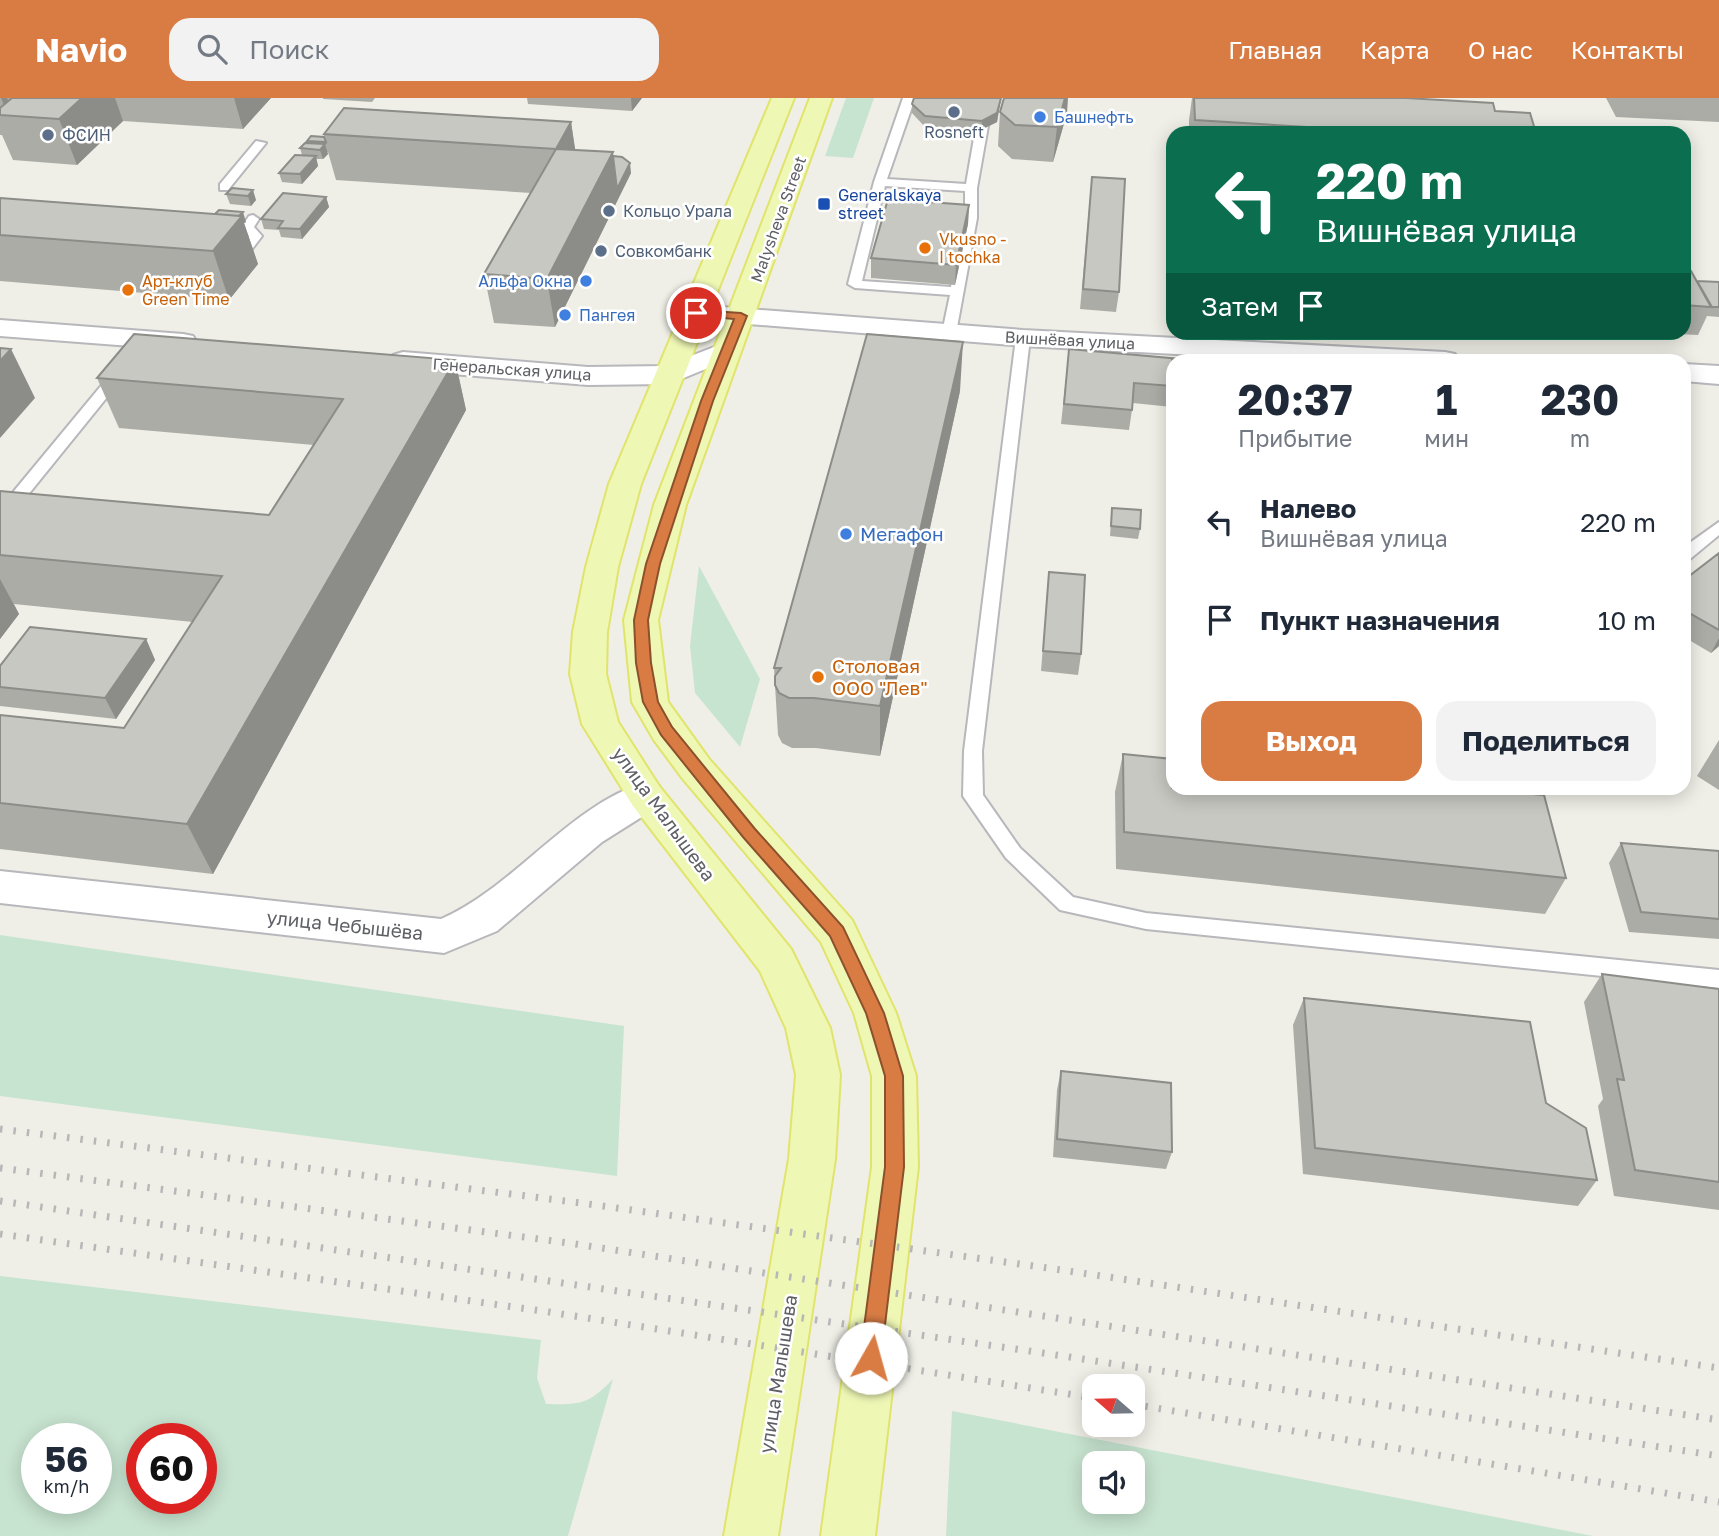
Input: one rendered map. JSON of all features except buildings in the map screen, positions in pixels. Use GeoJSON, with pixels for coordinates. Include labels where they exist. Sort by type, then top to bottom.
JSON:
{"type":"FeatureCollection","features":[{"type":"Feature","properties":{"kind":"main road","name":"улица Малышева"},"geometry":{"type":"LineString","coordinates":[[751,1536],[812,1159],[818,1075],[808,1028],[776,961],[646,796],[600,724],[588,674],[590,632],[602,567],[617,508],[783,98]]}},
{"type":"Feature","properties":{"kind":"main road","name":"Malysheva Street"},"geometry":{"type":"LineString","coordinates":[[734,333],[821,98]]}},
{"type":"Feature","properties":{"kind":"main road"},"geometry":{"type":"LineString","coordinates":[[734,333],[675,492],[653,564],[641,620],[644,663],[650,702],[667,731],[749,833],[837,932],[875,1013],[894,1076],[895,1167],[848,1536]]}},
{"type":"Feature","properties":{"kind":"street","name":"Вишнёвая улица"},"geometry":{"type":"LineString","coordinates":[[696,313],[734,333],[949,333],[1330,354]]}},
{"type":"Feature","properties":{"kind":"street"},"geometry":{"type":"LineString","coordinates":[[0,328],[137,351],[214,344]]}},
{"type":"Feature","properties":{"kind":"street","name":"Генеральская улица"},"geometry":{"type":"LineString","coordinates":[[379,358],[588,376],[669,374],[734,333]]}},
{"type":"Feature","properties":{"kind":"street"},"geometry":{"type":"LineString","coordinates":[[1691,373],[1719,375]]}},
{"type":"Feature","properties":{"kind":"street","name":"улица Чебышёва"},"geometry":{"type":"LineString","coordinates":[[0,887],[444,936],[483,919],[588,832],[646,796]]}},
{"type":"Feature","properties":{"kind":"lane"},"geometry":{"type":"LineString","coordinates":[[909,98],[880,182],[855,284],[955,291]]}},
{"type":"Feature","properties":{"kind":"lane"},"geometry":{"type":"LineString","coordinates":[[949,333],[965,214],[987,98]]}},
{"type":"Feature","properties":{"kind":"lane"},"geometry":{"type":"LineString","coordinates":[[224,187],[260,143]]}},
{"type":"Feature","properties":{"kind":"lane"},"geometry":{"type":"LineString","coordinates":[[880,182],[971,188]]}},
{"type":"Feature","properties":{"kind":"lane"},"geometry":{"type":"LineString","coordinates":[[867,285],[891,205],[905,193],[920,191],[939,194],[947,199]]}},
{"type":"Feature","properties":{"kind":"lane"},"geometry":{"type":"LineString","coordinates":[[241,254],[257,236],[247,228],[253,219]]}},
{"type":"Feature","properties":{"kind":"lane"},"geometry":{"type":"LineString","coordinates":[[1023,338],[973,751],[972,796],[1013,853],[1067,904],[1146,920],[1719,979]]}},
{"type":"Feature","properties":{"kind":"lane"},"geometry":{"type":"LineString","coordinates":[[0,518],[137,351]]}},
{"type":"Feature","properties":{"kind":"lane"},"geometry":{"type":"LineString","coordinates":[[1691,549],[1719,527]]}},
{"type":"Feature","properties":{"kind":"green space"},"geometry":{"type":"Polygon","coordinates":[[[846,98],[874,98],[853,158],[825,156],[846,98]]]}},
{"type":"Feature","properties":{"kind":"green space"},"geometry":{"type":"Polygon","coordinates":[[[699,566],[760,679],[740,747],[695,693],[690,646],[699,566]]]}},
{"type":"Feature","properties":{"kind":"green space"},"geometry":{"type":"Polygon","coordinates":[[[0,935],[624,1026],[617,1176],[0,1096],[0,935]]]}},
{"type":"Feature","properties":{"kind":"green space"},"geometry":{"type":"Polygon","coordinates":[[[0,1276],[541,1340],[537,1378],[546,1404],[584,1401],[597,1394],[613,1379],[568,1536],[0,1536],[0,1276]]]}},
{"type":"Feature","properties":{"kind":"green space"},"geometry":{"type":"Polygon","coordinates":[[[952,1411],[1082,1437],[1593,1536],[946,1536],[952,1411]]]}},
{"type":"Feature","properties":{"kind":"railway"},"geometry":{"type":"LineString","coordinates":[[0,1129],[581,1203],[1048,1268],[1719,1368]]}},
{"type":"Feature","properties":{"kind":"railway"},"geometry":{"type":"LineString","coordinates":[[0,1168],[569,1243],[1719,1420]]}},
{"type":"Feature","properties":{"kind":"railway"},"geometry":{"type":"LineString","coordinates":[[0,1201],[1043,1353],[1719,1456]]}},
{"type":"Feature","properties":{"kind":"railway"},"geometry":{"type":"LineString","coordinates":[[0,1234],[549,1312],[1082,1396]]}},
{"type":"Feature","properties":{"kind":"railway"},"geometry":{"type":"LineString","coordinates":[[1145,1406],[1719,1502]]}},
{"type":"Feature","properties":{"kind":"place","name":"Rosneft"},"geometry":{"type":"Point","coordinates":[954,112]}},
{"type":"Feature","properties":{"kind":"place","name":"Башнефть"},"geometry":{"type":"Point","coordinates":[1040,117]}},
{"type":"Feature","properties":{"kind":"place","name":"ФСИН"},"geometry":{"type":"Point","coordinates":[48,135]}},
{"type":"Feature","properties":{"kind":"place","name":"Generalskaya street"},"geometry":{"type":"Point","coordinates":[824,204]}},
{"type":"Feature","properties":{"kind":"place","name":"Кольцо Урала"},"geometry":{"type":"Point","coordinates":[609,211]}},
{"type":"Feature","properties":{"kind":"place","name":"Vkusno - I tochka"},"geometry":{"type":"Point","coordinates":[925,248]}},
{"type":"Feature","properties":{"kind":"place","name":"Совкомбанк"},"geometry":{"type":"Point","coordinates":[601,251]}},
{"type":"Feature","properties":{"kind":"place","name":"Альфа Окна"},"geometry":{"type":"Point","coordinates":[586,281]}},
{"type":"Feature","properties":{"kind":"place","name":"Арт-клуб Green Time"},"geometry":{"type":"Point","coordinates":[128,290]}},
{"type":"Feature","properties":{"kind":"place","name":"Пангея"},"geometry":{"type":"Point","coordinates":[565,315]}},
{"type":"Feature","properties":{"kind":"place","name":"Мегафон"},"geometry":{"type":"Point","coordinates":[846,534]}},
{"type":"Feature","properties":{"kind":"place","name":"Столовая ООО \"Лев\""},"geometry":{"type":"Point","coordinates":[818,677]}},
{"type":"Feature","properties":{"kind":"route"},"geometry":{"type":"LineString","coordinates":[[696,313],[741,316],[712,386],[670,505],[653,564],[641,620],[650,702],[667,731],[696,769],[837,932],[875,1013],[894,1076],[895,1167],[871,1358]]}}]}
